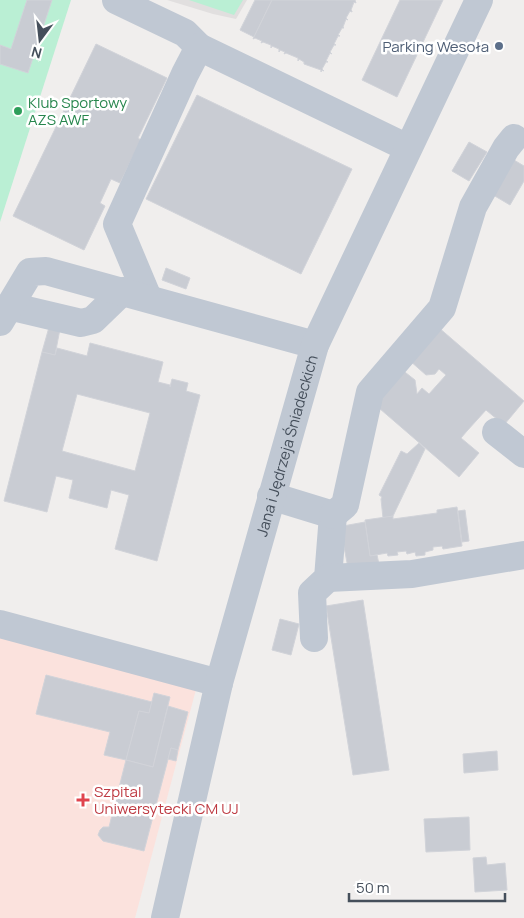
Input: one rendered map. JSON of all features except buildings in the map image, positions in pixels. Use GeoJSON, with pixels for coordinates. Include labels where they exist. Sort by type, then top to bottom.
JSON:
{"type":"FeatureCollection","features":[{"type":"Feature","properties":{"kind":"street"},"geometry":{"type":"LineString","coordinates":[[116,0],[184,33],[199,47],[408,148]]}},
{"type":"Feature","properties":{"kind":"street","name":"Jana i Jędrzeja Śniadeckich"},"geometry":{"type":"LineString","coordinates":[[165,918],[219,683],[315,345],[479,0]]}},
{"type":"Feature","properties":{"kind":"street"},"geometry":{"type":"LineString","coordinates":[[136,295],[117,224],[199,47]]}},
{"type":"Feature","properties":{"kind":"street"},"geometry":{"type":"LineString","coordinates":[[328,578],[333,515],[345,505],[370,392],[442,308],[473,207],[506,148],[514,138]]}},
{"type":"Feature","properties":{"kind":"street"},"geometry":{"type":"LineString","coordinates":[[136,295],[93,320],[81,323],[5,314],[30,272],[46,270],[136,295],[315,345]]}},
{"type":"Feature","properties":{"kind":"street"},"geometry":{"type":"LineString","coordinates":[[496,432],[524,454]]}},
{"type":"Feature","properties":{"kind":"street"},"geometry":{"type":"LineString","coordinates":[[272,496],[333,515]]}},
{"type":"Feature","properties":{"kind":"street"},"geometry":{"type":"LineString","coordinates":[[314,638],[312,593],[328,578],[412,574],[524,555]]}},
{"type":"Feature","properties":{"kind":"street"},"geometry":{"type":"LineString","coordinates":[[0,624],[219,683]]}},
{"type":"Feature","properties":{"kind":"shaded area"},"geometry":{"type":"Polygon","coordinates":[[[167,0],[247,0],[236,19],[167,0]]]}},
{"type":"Feature","properties":{"kind":"shaded area","name":"Szpital Uniwersytecki CM UJ"},"geometry":{"type":"Polygon","coordinates":[[[0,631],[198,682],[135,918],[0,918],[0,631]]]}},
{"type":"Feature","properties":{"kind":"green space","name":"Klub Sportowy AZS AWF"},"geometry":{"type":"Polygon","coordinates":[[[0,0],[71,0],[0,222],[0,0]]]}},
{"type":"Feature","properties":{"kind":"green space"},"geometry":{"type":"Polygon","coordinates":[[[189,0],[243,0],[234,15],[189,0]]]}},
{"type":"Feature","properties":{"kind":"place","name":"Parking Wesoła"},"geometry":{"type":"Point","coordinates":[499,46]}},
{"type":"Feature","properties":{"kind":"place","name":"Klub Sportowy AZS AWF"},"geometry":{"type":"Point","coordinates":[18,111]}},
{"type":"Feature","properties":{"kind":"place","name":"Szpital Uniwersytecki CM UJ"},"geometry":{"type":"Point","coordinates":[83,800]}}]}
